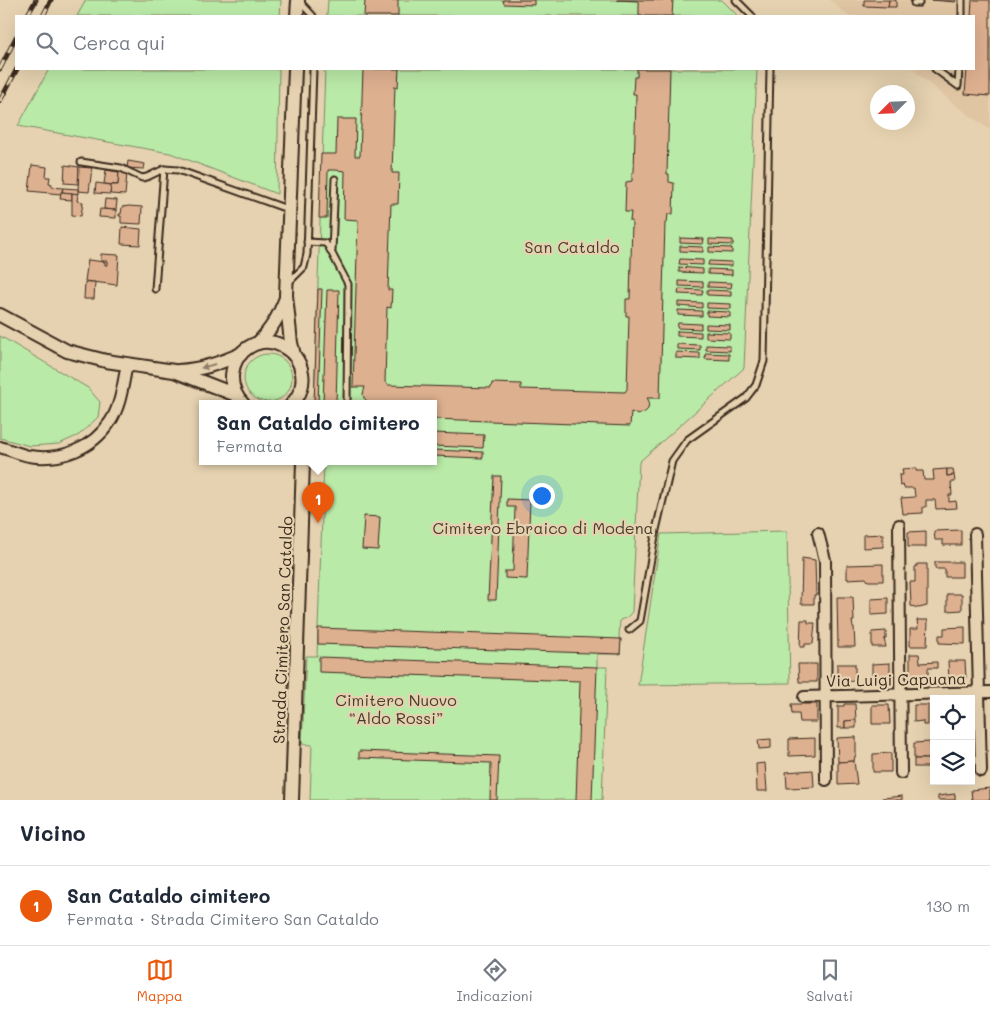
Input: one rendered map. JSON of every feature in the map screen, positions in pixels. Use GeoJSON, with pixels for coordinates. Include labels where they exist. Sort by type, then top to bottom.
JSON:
{"type":"FeatureCollection","features":[{"type":"Feature","properties":{"kind":"street"},"geometry":{"type":"LineString","coordinates":[[297,15],[298,0]]}},
{"type":"Feature","properties":{"kind":"street"},"geometry":{"type":"LineString","coordinates":[[294,355],[291,343],[287,289],[295,70]]}},
{"type":"Feature","properties":{"kind":"street"},"geometry":{"type":"LineString","coordinates":[[258,344],[278,319],[287,289]]}},
{"type":"Feature","properties":{"kind":"street"},"geometry":{"type":"LineString","coordinates":[[0,315],[67,351],[127,364],[174,371],[194,370],[241,354]]}},
{"type":"Feature","properties":{"kind":"street"},"geometry":{"type":"LineString","coordinates":[[240,400],[232,378],[236,361],[248,348],[268,342],[287,348],[301,366],[303,378],[301,391],[295,400]]}},
{"type":"Feature","properties":{"kind":"street"},"geometry":{"type":"LineString","coordinates":[[0,447],[30,456],[53,457],[69,454],[82,448],[98,436],[110,422],[121,393],[127,364]]}},
{"type":"Feature","properties":{"kind":"street"},"geometry":{"type":"LineString","coordinates":[[174,371],[240,400]]}},
{"type":"Feature","properties":{"kind":"street","name":"Strada Cimitero San Cataldo"},"geometry":{"type":"LineString","coordinates":[[292,800],[303,465]]}},
{"type":"Feature","properties":{"kind":"street"},"geometry":{"type":"LineString","coordinates":[[899,525],[901,773]]}},
{"type":"Feature","properties":{"kind":"street"},"geometry":{"type":"LineString","coordinates":[[818,533],[825,560],[824,696],[826,780]]}},
{"type":"Feature","properties":{"kind":"street"},"geometry":{"type":"LineString","coordinates":[[975,534],[985,692],[981,771]]}},
{"type":"Feature","properties":{"kind":"street","name":"Via Luigi Capuana"},"geometry":{"type":"LineString","coordinates":[[804,697],[985,692]]}},
{"type":"Feature","properties":{"kind":"lane"},"geometry":{"type":"LineString","coordinates":[[298,0],[312,15]]}},
{"type":"Feature","properties":{"kind":"lane"},"geometry":{"type":"LineString","coordinates":[[736,0],[751,15]]}},
{"type":"Feature","properties":{"kind":"lane"},"geometry":{"type":"LineString","coordinates":[[962,0],[962,15]]}},
{"type":"Feature","properties":{"kind":"lane"},"geometry":{"type":"LineString","coordinates":[[287,289],[304,267],[307,242],[313,70]]}},
{"type":"Feature","properties":{"kind":"lane"},"geometry":{"type":"LineString","coordinates":[[630,630],[640,621],[656,530],[672,461],[686,440],[746,398],[756,385],[764,361],[770,70]]}},
{"type":"Feature","properties":{"kind":"lane"},"geometry":{"type":"LineString","coordinates":[[936,70],[958,86],[959,70]]}},
{"type":"Feature","properties":{"kind":"lane"},"geometry":{"type":"LineString","coordinates":[[81,162],[122,168],[142,178],[164,169],[178,170],[290,210]]}},
{"type":"Feature","properties":{"kind":"lane"},"geometry":{"type":"LineString","coordinates":[[155,290],[164,169]]}},
{"type":"Feature","properties":{"kind":"lane"},"geometry":{"type":"LineString","coordinates":[[332,252],[335,179]]}},
{"type":"Feature","properties":{"kind":"lane"},"geometry":{"type":"LineString","coordinates":[[307,242],[326,243],[348,284],[347,400]]}},
{"type":"Feature","properties":{"kind":"shaded area"},"geometry":{"type":"Polygon","coordinates":[[[830,0],[990,0],[990,130],[954,104],[913,70],[975,70],[975,15],[847,15],[830,0]]]}},
{"type":"Feature","properties":{"kind":"green space"},"geometry":{"type":"Polygon","coordinates":[[[86,0],[281,0],[280,15],[78,15],[86,0]]]}},
{"type":"Feature","properties":{"kind":"green space"},"geometry":{"type":"Polygon","coordinates":[[[328,0],[722,0],[737,15],[327,15],[328,0]]]}},
{"type":"Feature","properties":{"kind":"green space"},"geometry":{"type":"Polygon","coordinates":[[[48,70],[279,70],[277,194],[170,153],[18,126],[48,70]]]}},
{"type":"Feature","properties":{"kind":"green space"},"geometry":{"type":"Polygon","coordinates":[[[325,70],[757,70],[744,368],[639,462],[632,612],[626,618],[620,620],[620,654],[597,654],[597,667],[607,667],[602,800],[310,800],[312,745],[302,744],[306,656],[317,656],[324,465],[437,465],[437,400],[314,400],[325,70]]]}},
{"type":"Feature","properties":{"kind":"green space"},"geometry":{"type":"Polygon","coordinates":[[[0,336],[88,388],[100,402],[98,417],[79,435],[59,444],[30,446],[0,438],[0,336]]]}},
{"type":"Feature","properties":{"kind":"green space"},"geometry":{"type":"Polygon","coordinates":[[[263,354],[273,354],[281,358],[288,365],[292,373],[292,383],[288,391],[277,400],[259,400],[255,398],[248,391],[244,383],[244,373],[248,365],[255,358],[263,354]]]}},
{"type":"Feature","properties":{"kind":"green space"},"geometry":{"type":"Polygon","coordinates":[[[787,531],[790,683],[638,685],[661,534],[787,531]]]}},
{"type":"Feature","properties":{"kind":"building"},"geometry":{"type":"Polygon","coordinates":[[[365,0],[398,0],[398,15],[364,15],[365,0]]]}},
{"type":"Feature","properties":{"kind":"building"},"geometry":{"type":"Polygon","coordinates":[[[503,0],[534,0],[534,5],[504,4],[503,0]]]}},
{"type":"Feature","properties":{"kind":"building"},"geometry":{"type":"Polygon","coordinates":[[[617,0],[673,0],[672,15],[639,15],[639,3],[637,1],[617,0]]]}},
{"type":"Feature","properties":{"kind":"building"},"geometry":{"type":"Polygon","coordinates":[[[864,0],[889,0],[888,7],[864,6],[864,0]]]}},
{"type":"Feature","properties":{"kind":"building"},"geometry":{"type":"Polygon","coordinates":[[[889,0],[896,0],[896,7],[888,7],[889,0]]]}},
{"type":"Feature","properties":{"kind":"building"},"geometry":{"type":"Polygon","coordinates":[[[931,0],[956,0],[955,2],[931,0]]]}},
{"type":"Feature","properties":{"kind":"building"},"geometry":{"type":"Polygon","coordinates":[[[972,0],[990,0],[990,96],[965,94],[967,70],[975,70],[975,15],[971,15],[972,0]]]}},
{"type":"Feature","properties":{"kind":"building"},"geometry":{"type":"Polygon","coordinates":[[[363,70],[399,70],[398,87],[395,86],[392,173],[399,173],[398,204],[391,204],[388,290],[392,290],[391,308],[387,307],[385,382],[388,385],[491,388],[492,383],[521,384],[521,389],[625,392],[627,389],[629,316],[626,316],[626,299],[630,299],[632,221],[630,221],[631,212],[625,212],[626,182],[632,181],[632,172],[634,172],[636,94],[633,94],[634,77],[637,77],[637,70],[670,70],[667,174],[669,174],[669,182],[674,183],[673,214],[668,214],[667,223],[665,223],[660,398],[647,398],[649,401],[648,409],[645,412],[638,415],[631,412],[630,426],[437,419],[437,400],[366,400],[363,394],[365,387],[353,387],[358,220],[344,219],[345,171],[328,170],[327,218],[319,218],[321,154],[336,154],[337,119],[356,119],[355,156],[360,156],[363,70]]]}},
{"type":"Feature","properties":{"kind":"building"},"geometry":{"type":"Polygon","coordinates":[[[128,161],[145,164],[144,169],[127,168],[128,161]]]}},
{"type":"Feature","properties":{"kind":"building"},"geometry":{"type":"Polygon","coordinates":[[[32,165],[47,167],[46,177],[50,177],[49,183],[52,184],[52,187],[63,188],[61,194],[29,191],[32,165]]]}},
{"type":"Feature","properties":{"kind":"building"},"geometry":{"type":"Polygon","coordinates":[[[65,165],[79,167],[78,184],[64,183],[65,165]]]}},
{"type":"Feature","properties":{"kind":"building"},"geometry":{"type":"Polygon","coordinates":[[[79,167],[92,168],[89,192],[78,191],[79,167]]]}},
{"type":"Feature","properties":{"kind":"building"},"geometry":{"type":"Polygon","coordinates":[[[106,170],[119,172],[118,185],[104,184],[106,170]]]}},
{"type":"Feature","properties":{"kind":"building"},"geometry":{"type":"Polygon","coordinates":[[[119,172],[127,173],[125,195],[110,194],[111,185],[118,185],[119,172]]]}},
{"type":"Feature","properties":{"kind":"building"},"geometry":{"type":"Polygon","coordinates":[[[96,183],[111,185],[110,194],[95,193],[96,183]]]}},
{"type":"Feature","properties":{"kind":"building"},"geometry":{"type":"Polygon","coordinates":[[[63,188],[78,189],[78,194],[62,192],[63,188]]]}},
{"type":"Feature","properties":{"kind":"building"},"geometry":{"type":"Polygon","coordinates":[[[61,192],[72,193],[72,200],[60,199],[61,192]]]}},
{"type":"Feature","properties":{"kind":"building"},"geometry":{"type":"Polygon","coordinates":[[[72,193],[78,194],[77,201],[83,202],[81,216],[72,215],[72,193]]]}},
{"type":"Feature","properties":{"kind":"building"},"geometry":{"type":"Polygon","coordinates":[[[105,199],[117,200],[116,210],[104,209],[105,199]]]}},
{"type":"Feature","properties":{"kind":"building"},"geometry":{"type":"Polygon","coordinates":[[[122,207],[142,207],[141,224],[121,223],[121,216],[119,214],[121,214],[122,207]]]}},
{"type":"Feature","properties":{"kind":"building"},"geometry":{"type":"Polygon","coordinates":[[[100,209],[116,210],[116,218],[99,217],[100,209]]]}},
{"type":"Feature","properties":{"kind":"building"},"geometry":{"type":"Polygon","coordinates":[[[122,227],[141,229],[140,245],[121,244],[122,227]]]}},
{"type":"Feature","properties":{"kind":"building"},"geometry":{"type":"Polygon","coordinates":[[[680,238],[704,239],[703,244],[680,243],[680,238]]]}},
{"type":"Feature","properties":{"kind":"building"},"geometry":{"type":"Polygon","coordinates":[[[709,239],[733,240],[733,245],[709,244],[709,239]]]}},
{"type":"Feature","properties":{"kind":"building"},"geometry":{"type":"Polygon","coordinates":[[[680,246],[703,247],[703,252],[680,251],[680,246]]]}},
{"type":"Feature","properties":{"kind":"building"},"geometry":{"type":"Polygon","coordinates":[[[709,247],[732,248],[732,253],[709,252],[709,247]]]}},
{"type":"Feature","properties":{"kind":"building"},"geometry":{"type":"Polygon","coordinates":[[[101,254],[119,255],[117,285],[85,281],[88,260],[105,262],[105,265],[107,265],[107,261],[101,261],[101,254]]]}},
{"type":"Feature","properties":{"kind":"building"},"geometry":{"type":"Polygon","coordinates":[[[680,259],[703,260],[703,265],[679,264],[680,259]]]}},
{"type":"Feature","properties":{"kind":"building"},"geometry":{"type":"Polygon","coordinates":[[[709,261],[732,262],[732,266],[708,265],[709,261]]]}},
{"type":"Feature","properties":{"kind":"building"},"geometry":{"type":"Polygon","coordinates":[[[679,267],[703,269],[703,273],[679,272],[679,267]]]}},
{"type":"Feature","properties":{"kind":"building"},"geometry":{"type":"Polygon","coordinates":[[[708,269],[732,270],[732,275],[708,274],[708,269]]]}},
{"type":"Feature","properties":{"kind":"building"},"geometry":{"type":"Polygon","coordinates":[[[679,281],[703,282],[703,287],[679,286],[679,281]]]}},
{"type":"Feature","properties":{"kind":"building"},"geometry":{"type":"Polygon","coordinates":[[[85,282],[95,282],[94,299],[84,299],[85,282]]]}},
{"type":"Feature","properties":{"kind":"building"},"geometry":{"type":"Polygon","coordinates":[[[708,282],[732,283],[731,288],[708,287],[708,282]]]}},
{"type":"Feature","properties":{"kind":"building"},"geometry":{"type":"Polygon","coordinates":[[[318,289],[322,289],[318,400],[314,400],[318,289]]]}},
{"type":"Feature","properties":{"kind":"building"},"geometry":{"type":"Polygon","coordinates":[[[679,289],[703,290],[702,295],[678,294],[679,289]]]}},
{"type":"Feature","properties":{"kind":"building"},"geometry":{"type":"Polygon","coordinates":[[[327,290],[339,290],[336,400],[323,400],[327,290]]]}},
{"type":"Feature","properties":{"kind":"building"},"geometry":{"type":"Polygon","coordinates":[[[707,290],[731,291],[731,296],[707,295],[707,290]]]}},
{"type":"Feature","properties":{"kind":"building"},"geometry":{"type":"Polygon","coordinates":[[[678,302],[702,303],[702,308],[678,306],[678,302]]]}},
{"type":"Feature","properties":{"kind":"building"},"geometry":{"type":"Polygon","coordinates":[[[707,303],[731,304],[731,309],[707,308],[707,303]]]}},
{"type":"Feature","properties":{"kind":"building"},"geometry":{"type":"Polygon","coordinates":[[[678,310],[702,311],[702,316],[678,315],[678,310]]]}},
{"type":"Feature","properties":{"kind":"building"},"geometry":{"type":"Polygon","coordinates":[[[707,311],[730,312],[730,317],[707,316],[707,311]]]}},
{"type":"Feature","properties":{"kind":"building"},"geometry":{"type":"Polygon","coordinates":[[[678,323],[701,324],[701,329],[677,328],[678,323]]]}},
{"type":"Feature","properties":{"kind":"building"},"geometry":{"type":"Polygon","coordinates":[[[706,324],[730,325],[730,330],[706,329],[706,324]]]}},
{"type":"Feature","properties":{"kind":"building"},"geometry":{"type":"Polygon","coordinates":[[[677,331],[701,332],[701,337],[677,336],[677,331]]]}},
{"type":"Feature","properties":{"kind":"building"},"geometry":{"type":"Polygon","coordinates":[[[706,332],[730,333],[730,339],[706,338],[706,332]]]}},
{"type":"Feature","properties":{"kind":"building"},"geometry":{"type":"Polygon","coordinates":[[[677,344],[700,345],[700,350],[677,349],[677,344]]]}},
{"type":"Feature","properties":{"kind":"building"},"geometry":{"type":"Polygon","coordinates":[[[706,345],[730,346],[730,351],[706,350],[706,345]]]}},
{"type":"Feature","properties":{"kind":"building"},"geometry":{"type":"Polygon","coordinates":[[[676,352],[700,353],[700,359],[676,358],[676,352]]]}},
{"type":"Feature","properties":{"kind":"building"},"geometry":{"type":"Polygon","coordinates":[[[706,353],[729,354],[729,360],[705,359],[706,353]]]}},
{"type":"Feature","properties":{"kind":"building"},"geometry":{"type":"Polygon","coordinates":[[[437,433],[484,435],[483,448],[437,446],[437,433]]]}},
{"type":"Feature","properties":{"kind":"building"},"geometry":{"type":"Polygon","coordinates":[[[437,450],[483,452],[483,458],[437,456],[437,450]]]}},
{"type":"Feature","properties":{"kind":"building"},"geometry":{"type":"Polygon","coordinates":[[[916,468],[916,471],[923,471],[924,480],[934,480],[933,470],[947,469],[947,476],[954,475],[955,482],[951,482],[952,495],[949,495],[949,502],[956,501],[957,508],[936,509],[935,500],[926,500],[926,507],[923,507],[923,513],[903,514],[901,498],[915,497],[914,488],[900,486],[899,475],[903,475],[902,469],[916,468]]]}},
{"type":"Feature","properties":{"kind":"building"},"geometry":{"type":"Polygon","coordinates":[[[947,469],[953,469],[954,475],[947,476],[947,469]]]}},
{"type":"Feature","properties":{"kind":"building"},"geometry":{"type":"Polygon","coordinates":[[[494,476],[501,476],[496,600],[488,600],[494,476]]]}},
{"type":"Feature","properties":{"kind":"building"},"geometry":{"type":"Polygon","coordinates":[[[507,499],[530,500],[527,579],[505,578],[505,571],[513,571],[515,507],[507,507],[507,499]]]}},
{"type":"Feature","properties":{"kind":"building"},"geometry":{"type":"Polygon","coordinates":[[[364,516],[380,517],[378,550],[362,549],[364,516]]]}},
{"type":"Feature","properties":{"kind":"building"},"geometry":{"type":"Polygon","coordinates":[[[961,530],[961,545],[943,545],[943,540],[935,540],[934,531],[961,530]]]}},
{"type":"Feature","properties":{"kind":"building"},"geometry":{"type":"Polygon","coordinates":[[[926,531],[926,547],[908,547],[908,532],[926,531]]]}},
{"type":"Feature","properties":{"kind":"building"},"geometry":{"type":"Polygon","coordinates":[[[883,534],[883,547],[863,548],[863,535],[883,534]]]}},
{"type":"Feature","properties":{"kind":"building"},"geometry":{"type":"Polygon","coordinates":[[[802,558],[815,560],[816,595],[814,595],[814,604],[801,604],[802,558]]]}},
{"type":"Feature","properties":{"kind":"building"},"geometry":{"type":"Polygon","coordinates":[[[935,562],[962,562],[962,577],[945,577],[945,569],[935,569],[935,562]]]}},
{"type":"Feature","properties":{"kind":"building"},"geometry":{"type":"Polygon","coordinates":[[[883,564],[883,581],[868,581],[866,578],[847,579],[847,565],[883,564]]]}},
{"type":"Feature","properties":{"kind":"building"},"geometry":{"type":"Polygon","coordinates":[[[917,564],[927,564],[927,606],[919,608],[911,606],[910,582],[915,582],[915,567],[917,564]]]}},
{"type":"Feature","properties":{"kind":"building"},"geometry":{"type":"Polygon","coordinates":[[[947,594],[962,594],[962,610],[947,611],[947,594]]]}},
{"type":"Feature","properties":{"kind":"building"},"geometry":{"type":"Polygon","coordinates":[[[837,597],[853,597],[854,621],[852,621],[855,647],[838,647],[837,597]]]}},
{"type":"Feature","properties":{"kind":"building"},"geometry":{"type":"Polygon","coordinates":[[[888,598],[888,614],[871,615],[871,599],[888,598]]]}},
{"type":"Feature","properties":{"kind":"building"},"geometry":{"type":"Polygon","coordinates":[[[801,620],[815,623],[813,644],[805,644],[805,647],[800,647],[801,620]]]}},
{"type":"Feature","properties":{"kind":"building"},"geometry":{"type":"Polygon","coordinates":[[[917,620],[928,620],[927,646],[910,646],[910,629],[918,629],[917,620]]]}},
{"type":"Feature","properties":{"kind":"building"},"geometry":{"type":"Polygon","coordinates":[[[965,627],[965,644],[939,643],[939,635],[944,635],[944,628],[965,627]]]}},
{"type":"Feature","properties":{"kind":"building"},"geometry":{"type":"Polygon","coordinates":[[[318,628],[621,639],[620,654],[318,644],[318,628]]]}},
{"type":"Feature","properties":{"kind":"building"},"geometry":{"type":"Polygon","coordinates":[[[886,631],[886,639],[884,639],[886,647],[872,647],[872,632],[886,631]]]}},
{"type":"Feature","properties":{"kind":"building"},"geometry":{"type":"Polygon","coordinates":[[[910,654],[919,654],[920,663],[937,662],[937,668],[928,668],[928,676],[910,677],[910,654]]]}},
{"type":"Feature","properties":{"kind":"building"},"geometry":{"type":"Polygon","coordinates":[[[319,657],[597,667],[592,800],[576,800],[580,681],[319,672],[319,657]]]}},
{"type":"Feature","properties":{"kind":"building"},"geometry":{"type":"Polygon","coordinates":[[[948,661],[965,661],[966,678],[949,679],[948,661]]]}},
{"type":"Feature","properties":{"kind":"building"},"geometry":{"type":"Polygon","coordinates":[[[890,663],[890,681],[872,682],[872,664],[890,663]]]}},
{"type":"Feature","properties":{"kind":"building"},"geometry":{"type":"Polygon","coordinates":[[[798,664],[817,664],[817,682],[799,682],[798,664]]]}},
{"type":"Feature","properties":{"kind":"building"},"geometry":{"type":"Polygon","coordinates":[[[837,664],[855,664],[855,681],[837,682],[837,664]]]}},
{"type":"Feature","properties":{"kind":"building"},"geometry":{"type":"Polygon","coordinates":[[[791,704],[817,704],[817,722],[800,722],[799,714],[792,714],[791,704]]]}},
{"type":"Feature","properties":{"kind":"building"},"geometry":{"type":"Polygon","coordinates":[[[844,704],[855,704],[856,720],[845,721],[845,728],[838,728],[838,706],[844,706],[844,704]]]}},
{"type":"Feature","properties":{"kind":"building"},"geometry":{"type":"Polygon","coordinates":[[[872,705],[889,705],[890,724],[872,724],[872,705]]]}},
{"type":"Feature","properties":{"kind":"building"},"geometry":{"type":"Polygon","coordinates":[[[914,705],[928,705],[928,725],[923,725],[923,721],[914,722],[914,705]]]}},
{"type":"Feature","properties":{"kind":"building"},"geometry":{"type":"Polygon","coordinates":[[[856,720],[856,728],[845,728],[845,721],[856,720]]]}},
{"type":"Feature","properties":{"kind":"building"},"geometry":{"type":"Polygon","coordinates":[[[856,737],[856,756],[854,761],[838,762],[837,738],[856,737]]]}},
{"type":"Feature","properties":{"kind":"building"},"geometry":{"type":"Polygon","coordinates":[[[815,738],[815,755],[789,756],[789,739],[815,738]]]}},
{"type":"Feature","properties":{"kind":"building"},"geometry":{"type":"Polygon","coordinates":[[[771,739],[771,748],[759,749],[758,740],[771,739]]]}},
{"type":"Feature","properties":{"kind":"building"},"geometry":{"type":"Polygon","coordinates":[[[930,742],[930,759],[914,759],[914,743],[930,742]]]}},
{"type":"Feature","properties":{"kind":"building"},"geometry":{"type":"Polygon","coordinates":[[[359,751],[499,756],[497,800],[490,800],[491,763],[359,758],[359,751]]]}},
{"type":"Feature","properties":{"kind":"building"},"geometry":{"type":"Polygon","coordinates":[[[891,753],[891,772],[873,772],[873,754],[891,753]]]}},
{"type":"Feature","properties":{"kind":"building"},"geometry":{"type":"Polygon","coordinates":[[[914,759],[930,759],[930,767],[914,767],[914,759]]]}},
{"type":"Feature","properties":{"kind":"building"},"geometry":{"type":"Polygon","coordinates":[[[854,761],[857,784],[838,785],[838,762],[854,761]]]}},
{"type":"Feature","properties":{"kind":"building"},"geometry":{"type":"Polygon","coordinates":[[[765,763],[767,791],[757,791],[756,764],[765,763]]]}},
{"type":"Feature","properties":{"kind":"building"},"geometry":{"type":"Polygon","coordinates":[[[813,770],[814,787],[787,788],[786,772],[813,770]]]}},
{"type":"Feature","properties":{"kind":"building"},"geometry":{"type":"Polygon","coordinates":[[[990,788],[990,800],[972,800],[971,790],[990,788]]]}},
{"type":"Feature","properties":{"kind":"building"},"geometry":{"type":"Polygon","coordinates":[[[955,794],[955,800],[938,800],[938,796],[955,794]]]}},
{"type":"Feature","properties":{"kind":"building"},"geometry":{"type":"Polygon","coordinates":[[[902,796],[902,800],[882,800],[882,798],[902,796]]]}},
{"type":"Feature","properties":{"kind":"railway"},"geometry":{"type":"LineString","coordinates":[[28,15],[36,0]]}},
{"type":"Feature","properties":{"kind":"railway"},"geometry":{"type":"LineString","coordinates":[[44,15],[51,0]]}},
{"type":"Feature","properties":{"kind":"railway"},"geometry":{"type":"LineString","coordinates":[[0,69],[15,39]]}},
{"type":"Feature","properties":{"kind":"railway"},"geometry":{"type":"LineString","coordinates":[[0,101],[16,70]]}},
{"type":"Feature","properties":{"kind":"place","name":"San Cataldo cimitero"},"geometry":{"type":"Point","coordinates":[318,523]}},
{"type":"Feature","properties":{"kind":"park label","name":"San Cataldo"},"geometry":{"type":"Point","coordinates":[572,246]}},
{"type":"Feature","properties":{"kind":"park label","name":"Cimitero Ebraico di Modena"},"geometry":{"type":"Point","coordinates":[543,527]}},
{"type":"Feature","properties":{"kind":"park label","name":"Cimitero Nuovo “Aldo Rossi”"},"geometry":{"type":"Point","coordinates":[396,708]}}]}
